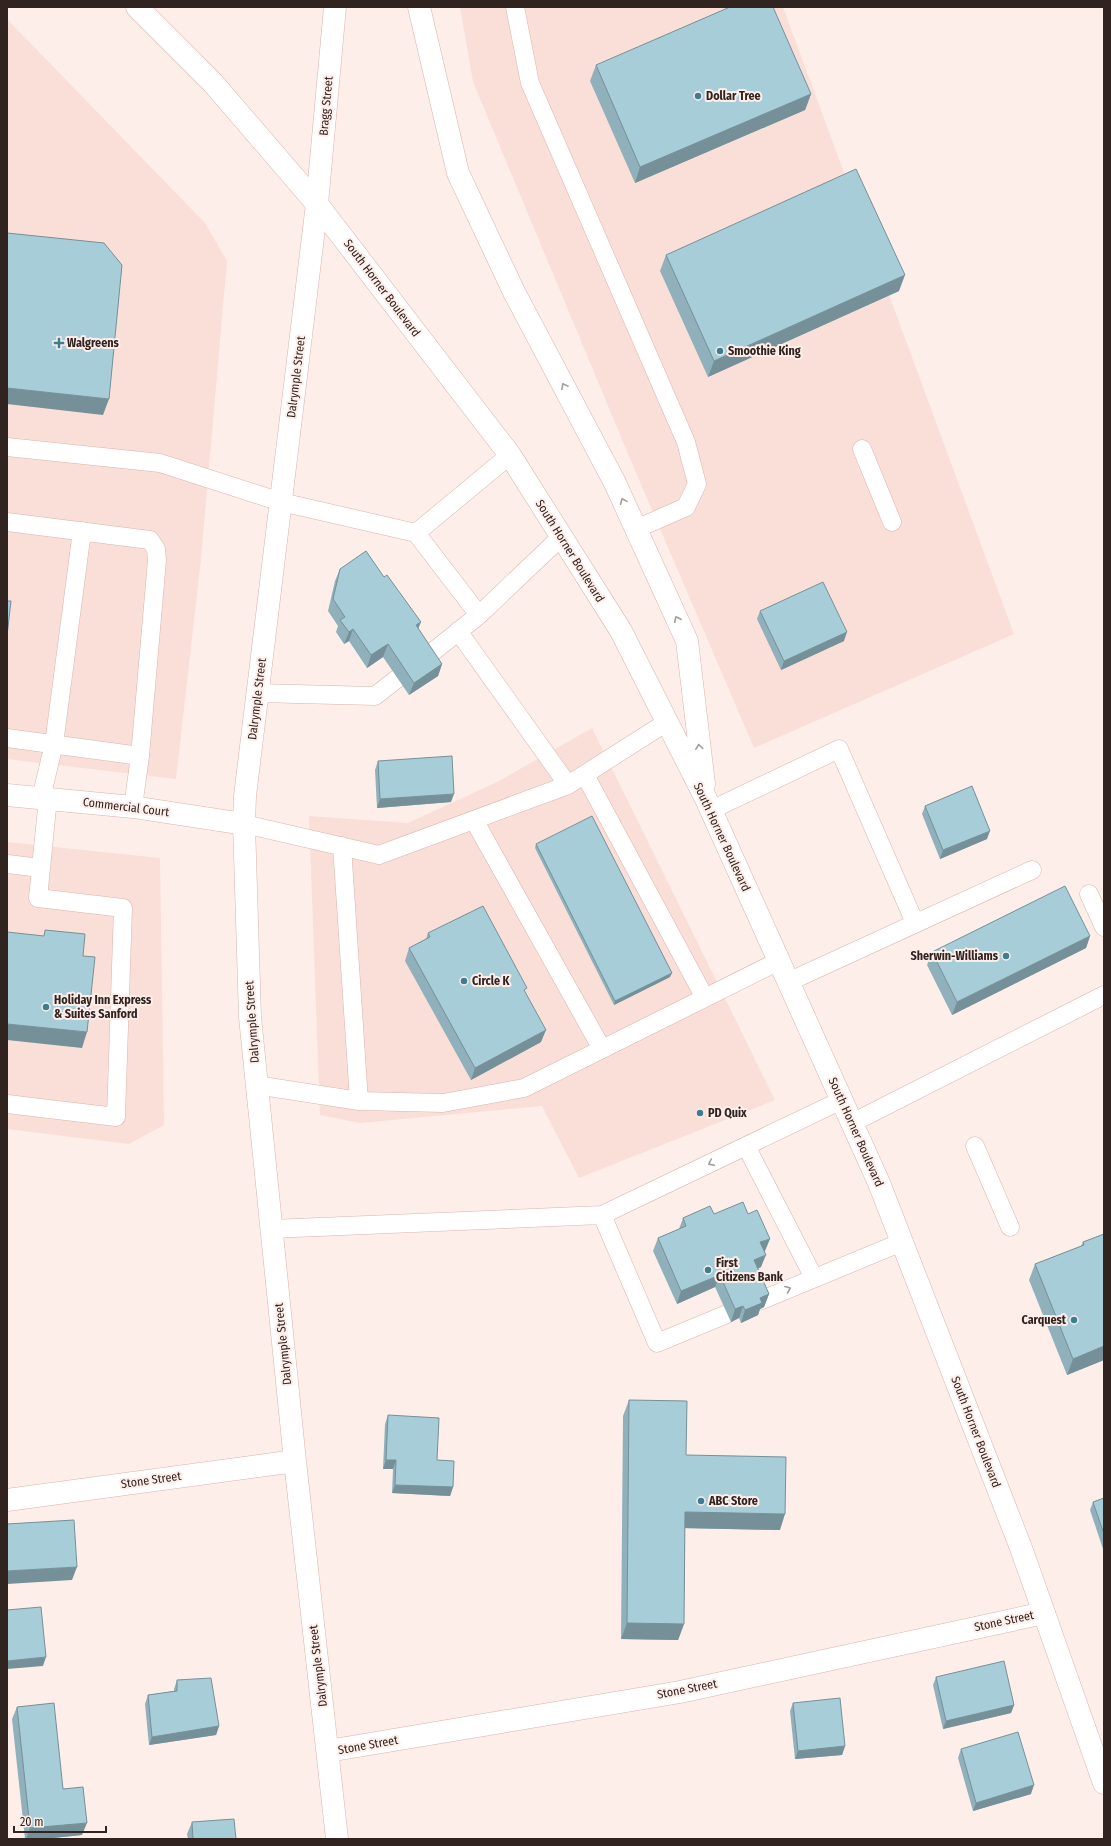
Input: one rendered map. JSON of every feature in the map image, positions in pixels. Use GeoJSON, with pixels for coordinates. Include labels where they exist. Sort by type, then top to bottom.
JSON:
{"type":"FeatureCollection","features":[{"type":"Feature","properties":{"kind":"street","name":"South Horner Boulevard"},"geometry":{"type":"LineString","coordinates":[[137,7],[213,83],[318,204],[510,455],[621,632],[708,804],[879,1183],[1021,1548],[1104,1783]]}},
{"type":"Feature","properties":{"kind":"street","name":"Bragg Street"},"geometry":{"type":"LineString","coordinates":[[318,204],[335,7]]}},
{"type":"Feature","properties":{"kind":"street"},"geometry":{"type":"LineString","coordinates":[[418,7],[458,173],[514,292],[615,483],[686,641],[708,804]]}},
{"type":"Feature","properties":{"kind":"street","name":"Dalrymple Street"},"geometry":{"type":"LineString","coordinates":[[318,204],[257,693],[245,796],[244,824],[250,1018],[256,1085],[295,1461],[338,1839]]}},
{"type":"Feature","properties":{"kind":"street","name":"Commercial Court"},"geometry":{"type":"LineString","coordinates":[[7,795],[133,807],[244,824]]}},
{"type":"Feature","properties":{"kind":"street","name":"Stone Street"},"geometry":{"type":"LineString","coordinates":[[7,1500],[295,1461]]}},
{"type":"Feature","properties":{"kind":"street","name":"Stone Street"},"geometry":{"type":"LineString","coordinates":[[328,1751],[680,1692],[1044,1613]]}},
{"type":"Feature","properties":{"kind":"lane"},"geometry":{"type":"LineString","coordinates":[[515,7],[530,83],[686,442],[698,484],[686,507],[636,529]]}},
{"type":"Feature","properties":{"kind":"lane"},"geometry":{"type":"LineString","coordinates":[[7,447],[160,463],[280,502],[416,533],[479,615]]}},
{"type":"Feature","properties":{"kind":"lane"},"geometry":{"type":"LineString","coordinates":[[862,449],[892,522]]}},
{"type":"Feature","properties":{"kind":"lane"},"geometry":{"type":"LineString","coordinates":[[416,533],[510,455]]}},
{"type":"Feature","properties":{"kind":"lane"},"geometry":{"type":"LineString","coordinates":[[7,522],[150,540],[156,549],[157,560],[140,756],[133,807]]}},
{"type":"Feature","properties":{"kind":"lane"},"geometry":{"type":"LineString","coordinates":[[7,1104],[116,1117],[123,908],[38,898],[45,798],[54,744],[82,531]]}},
{"type":"Feature","properties":{"kind":"lane"},"geometry":{"type":"LineString","coordinates":[[425,658],[479,615],[562,537]]}},
{"type":"Feature","properties":{"kind":"lane"},"geometry":{"type":"LineString","coordinates":[[458,632],[568,785]]}},
{"type":"Feature","properties":{"kind":"lane"},"geometry":{"type":"LineString","coordinates":[[257,693],[375,696],[398,678]]}},
{"type":"Feature","properties":{"kind":"lane"},"geometry":{"type":"LineString","coordinates":[[244,824],[380,855],[568,785],[667,722]]}},
{"type":"Feature","properties":{"kind":"lane"},"geometry":{"type":"LineString","coordinates":[[7,738],[140,756]]}},
{"type":"Feature","properties":{"kind":"lane"},"geometry":{"type":"LineString","coordinates":[[708,804],[839,749],[915,923]]}},
{"type":"Feature","properties":{"kind":"lane"},"geometry":{"type":"LineString","coordinates":[[585,774],[705,998]]}},
{"type":"Feature","properties":{"kind":"lane"},"geometry":{"type":"LineString","coordinates":[[474,820],[602,1049]]}},
{"type":"Feature","properties":{"kind":"lane"},"geometry":{"type":"LineString","coordinates":[[342,846],[359,1101]]}},
{"type":"Feature","properties":{"kind":"lane"},"geometry":{"type":"LineString","coordinates":[[7,864],[41,868]]}},
{"type":"Feature","properties":{"kind":"lane"},"geometry":{"type":"LineString","coordinates":[[788,982],[1032,870]]}},
{"type":"Feature","properties":{"kind":"lane"},"geometry":{"type":"LineString","coordinates":[[1089,894],[1104,927]]}},
{"type":"Feature","properties":{"kind":"lane"},"geometry":{"type":"LineString","coordinates":[[256,1085],[359,1101],[443,1103],[524,1088],[779,961]]}},
{"type":"Feature","properties":{"kind":"lane"},"geometry":{"type":"LineString","coordinates":[[852,1123],[1104,995]]}},
{"type":"Feature","properties":{"kind":"lane"},"geometry":{"type":"LineString","coordinates":[[271,1229],[602,1215],[842,1100]]}},
{"type":"Feature","properties":{"kind":"lane"},"geometry":{"type":"LineString","coordinates":[[746,1146],[814,1278]]}},
{"type":"Feature","properties":{"kind":"lane"},"geometry":{"type":"LineString","coordinates":[[975,1146],[1010,1227]]}},
{"type":"Feature","properties":{"kind":"lane"},"geometry":{"type":"LineString","coordinates":[[602,1215],[657,1343],[728,1314]]}},
{"type":"Feature","properties":{"kind":"lane"},"geometry":{"type":"LineString","coordinates":[[762,1300],[902,1242]]}},
{"type":"Feature","properties":{"kind":"shaded area"},"geometry":{"type":"Polygon","coordinates":[[[460,7],[783,7],[1014,634],[754,748],[631,461],[473,82],[460,7]]]}},
{"type":"Feature","properties":{"kind":"shaded area"},"geometry":{"type":"Polygon","coordinates":[[[7,19],[205,223],[227,261],[201,559],[176,779],[7,759],[7,19]]]}},
{"type":"Feature","properties":{"kind":"shaded area"},"geometry":{"type":"Polygon","coordinates":[[[592,728],[775,1100],[579,1178],[542,1106],[360,1123],[320,1115],[309,816],[408,823],[499,781],[592,728]]]}},
{"type":"Feature","properties":{"kind":"shaded area"},"geometry":{"type":"Polygon","coordinates":[[[7,842],[160,858],[164,1125],[129,1144],[7,1129],[7,842]]]}},
{"type":"Feature","properties":{"kind":"building","name":"Dollar Tree"},"geometry":{"type":"Polygon","coordinates":[[[730,7],[773,7],[811,94],[640,167],[596,65],[730,7]]]}},
{"type":"Feature","properties":{"kind":"building"},"geometry":{"type":"Polygon","coordinates":[[[856,169],[905,275],[714,361],[666,255],[856,169]]]}},
{"type":"Feature","properties":{"kind":"building","name":"Walgreens"},"geometry":{"type":"Polygon","coordinates":[[[7,233],[104,243],[122,265],[109,399],[7,388],[7,233]]]}},
{"type":"Feature","properties":{"kind":"building"},"geometry":{"type":"Polygon","coordinates":[[[366,551],[384,577],[387,575],[421,622],[416,625],[442,664],[414,683],[388,644],[371,655],[353,629],[349,632],[340,620],[345,617],[333,599],[340,569],[366,551]]]}},
{"type":"Feature","properties":{"kind":"building"},"geometry":{"type":"Polygon","coordinates":[[[823,582],[847,632],[784,661],[760,611],[823,582]]]}},
{"type":"Feature","properties":{"kind":"building"},"geometry":{"type":"Polygon","coordinates":[[[7,601],[11,601],[7,636],[7,601]]]}},
{"type":"Feature","properties":{"kind":"building"},"geometry":{"type":"Polygon","coordinates":[[[452,756],[454,794],[380,799],[378,761],[452,756]]]}},
{"type":"Feature","properties":{"kind":"building"},"geometry":{"type":"Polygon","coordinates":[[[972,786],[990,831],[943,850],[925,806],[972,786]]]}},
{"type":"Feature","properties":{"kind":"building"},"geometry":{"type":"Polygon","coordinates":[[[592,816],[672,973],[615,1001],[536,844],[592,816]]]}},
{"type":"Feature","properties":{"kind":"building","name":"Sherwin-Williams"},"geometry":{"type":"Polygon","coordinates":[[[1065,886],[1090,936],[957,1002],[932,952],[1065,886]]]}},
{"type":"Feature","properties":{"kind":"building","name":"Circle K"},"geometry":{"type":"Polygon","coordinates":[[[483,906],[527,988],[524,990],[546,1030],[475,1068],[409,948],[430,937],[428,933],[483,906]]]}},
{"type":"Feature","properties":{"kind":"building","name":"Holiday Inn Express & Suites Sanford"},"geometry":{"type":"Polygon","coordinates":[[[45,930],[85,934],[83,956],[95,957],[87,1032],[7,1024],[7,932],[44,936],[45,930]]]}},
{"type":"Feature","properties":{"kind":"building","name":"First Citizens Bank"},"geometry":{"type":"Polygon","coordinates":[[[743,1202],[748,1214],[757,1210],[770,1239],[760,1242],[766,1255],[754,1260],[769,1294],[760,1298],[762,1303],[745,1310],[743,1306],[735,1309],[720,1275],[681,1291],[658,1238],[686,1226],[683,1218],[710,1206],[714,1214],[743,1202]]]}},
{"type":"Feature","properties":{"kind":"building","name":"Carquest"},"geometry":{"type":"Polygon","coordinates":[[[1104,1234],[1104,1346],[1073,1359],[1035,1264],[1084,1245],[1083,1242],[1104,1234]]]}},
{"type":"Feature","properties":{"kind":"building","name":"ABC Store"},"geometry":{"type":"Polygon","coordinates":[[[629,1400],[687,1401],[686,1455],[786,1457],[785,1514],[685,1512],[684,1624],[627,1623],[629,1400]]]}},
{"type":"Feature","properties":{"kind":"building"},"geometry":{"type":"Polygon","coordinates":[[[388,1415],[439,1418],[437,1460],[454,1461],[453,1487],[395,1485],[396,1460],[386,1460],[388,1415]]]}},
{"type":"Feature","properties":{"kind":"building"},"geometry":{"type":"Polygon","coordinates":[[[1104,1498],[1104,1534],[1093,1502],[1104,1498]]]}},
{"type":"Feature","properties":{"kind":"building"},"geometry":{"type":"Polygon","coordinates":[[[74,1520],[77,1567],[7,1571],[7,1524],[74,1520]]]}},
{"type":"Feature","properties":{"kind":"building"},"geometry":{"type":"Polygon","coordinates":[[[41,1607],[46,1657],[7,1661],[7,1610],[41,1607]]]}},
{"type":"Feature","properties":{"kind":"building"},"geometry":{"type":"Polygon","coordinates":[[[1004,1661],[1014,1705],[946,1721],[936,1677],[1004,1661]]]}},
{"type":"Feature","properties":{"kind":"building"},"geometry":{"type":"Polygon","coordinates":[[[211,1678],[219,1726],[152,1737],[148,1695],[177,1691],[177,1680],[211,1678]]]}},
{"type":"Feature","properties":{"kind":"building"},"geometry":{"type":"Polygon","coordinates":[[[840,1698],[845,1746],[798,1751],[793,1703],[840,1698]]]}},
{"type":"Feature","properties":{"kind":"building"},"geometry":{"type":"Polygon","coordinates":[[[54,1703],[63,1789],[83,1787],[87,1823],[30,1828],[17,1707],[54,1703]]]}},
{"type":"Feature","properties":{"kind":"building"},"geometry":{"type":"Polygon","coordinates":[[[1018,1732],[1034,1785],[976,1803],[961,1749],[1018,1732]]]}},
{"type":"Feature","properties":{"kind":"building"},"geometry":{"type":"Polygon","coordinates":[[[234,1819],[236,1839],[193,1839],[192,1822],[234,1819]]]}},
{"type":"Feature","properties":{"kind":"place","name":"Dollar Tree"},"geometry":{"type":"Point","coordinates":[698,96]}},
{"type":"Feature","properties":{"kind":"place","name":"Walgreens"},"geometry":{"type":"Point","coordinates":[59,343]}},
{"type":"Feature","properties":{"kind":"place","name":"Smoothie King"},"geometry":{"type":"Point","coordinates":[720,351]}},
{"type":"Feature","properties":{"kind":"place","name":"Sherwin-Williams"},"geometry":{"type":"Point","coordinates":[1006,956]}},
{"type":"Feature","properties":{"kind":"place","name":"Circle K"},"geometry":{"type":"Point","coordinates":[464,981]}},
{"type":"Feature","properties":{"kind":"place","name":"Holiday Inn Express & Suites Sanford"},"geometry":{"type":"Point","coordinates":[46,1007]}},
{"type":"Feature","properties":{"kind":"place","name":"PD Quix"},"geometry":{"type":"Point","coordinates":[700,1113]}},
{"type":"Feature","properties":{"kind":"place","name":"First Citizens Bank"},"geometry":{"type":"Point","coordinates":[708,1270]}},
{"type":"Feature","properties":{"kind":"place","name":"Carquest"},"geometry":{"type":"Point","coordinates":[1074,1320]}},
{"type":"Feature","properties":{"kind":"place","name":"ABC Store"},"geometry":{"type":"Point","coordinates":[701,1501]}}]}
